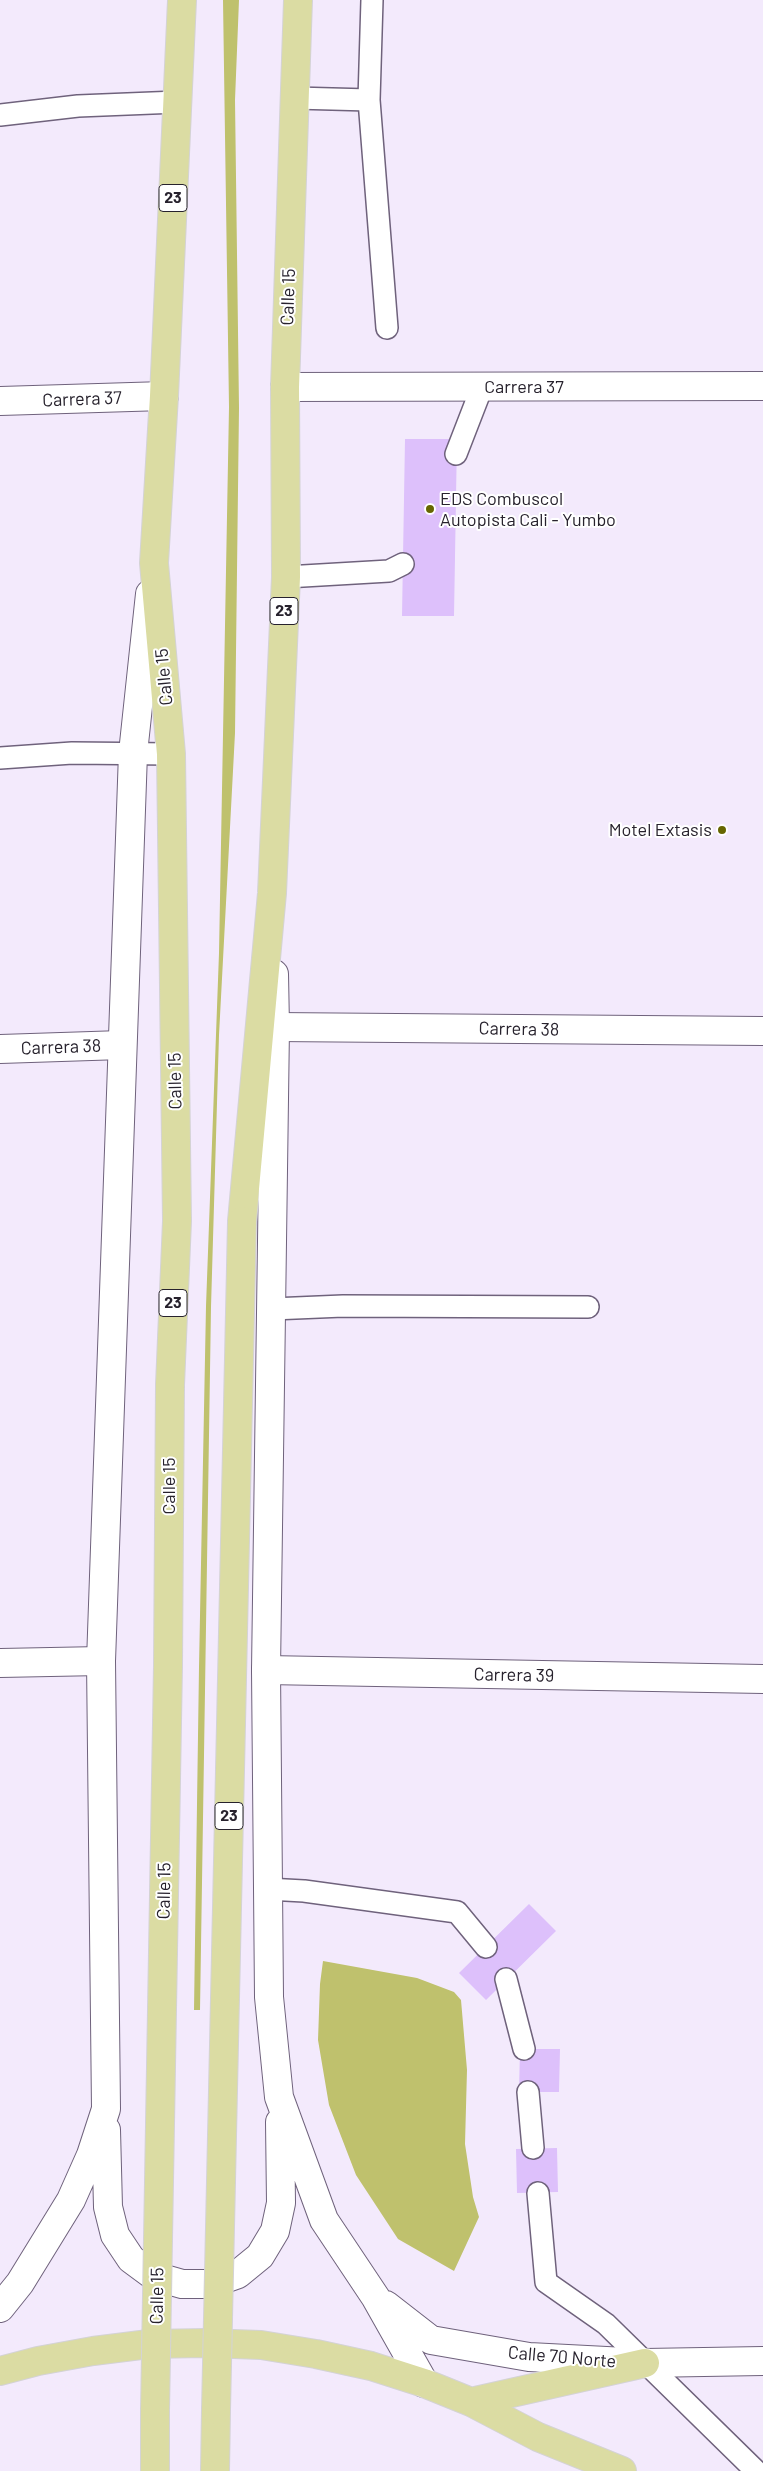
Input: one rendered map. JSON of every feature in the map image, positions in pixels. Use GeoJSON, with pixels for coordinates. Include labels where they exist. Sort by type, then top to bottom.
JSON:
{"type":"FeatureCollection","features":[{"type":"Feature","properties":{"kind":"main road","name":"Calle 15"},"geometry":{"type":"LineString","coordinates":[[155,2471],[168,1675],[170,1386],[177,1221],[171,754],[154,563],[164,396],[182,0]]}},
{"type":"Feature","properties":{"kind":"main road","name":"Calle 15"},"geometry":{"type":"LineString","coordinates":[[215,2471],[242,1221],[272,893],[286,577],[285,387],[298,0]]}},
{"type":"Feature","properties":{"kind":"main road"},"geometry":{"type":"LineString","coordinates":[[0,2371],[93,2350],[149,2344],[205,2343],[261,2346],[316,2354],[371,2366],[424,2383],[471,2402],[538,2437],[572,2458],[586,2471]]}},
{"type":"Feature","properties":{"kind":"main road"},"geometry":{"type":"LineString","coordinates":[[471,2402],[645,2363]]}},
{"type":"Feature","properties":{"kind":"main road"},"geometry":{"type":"LineString","coordinates":[[538,2437],[622,2471]]}},
{"type":"Feature","properties":{"kind":"street","name":"Carrera 37"},"geometry":{"type":"LineString","coordinates":[[285,387],[763,386]]}},
{"type":"Feature","properties":{"kind":"street","name":"Carrera 37"},"geometry":{"type":"LineString","coordinates":[[0,401],[164,396]]}},
{"type":"Feature","properties":{"kind":"street","name":"Calle 15"},"geometry":{"type":"LineString","coordinates":[[0,2308],[20,2283],[47,2242],[71,2200],[91,2155],[106,2108],[101,1661],[133,753],[154,563]]}},
{"type":"Feature","properties":{"kind":"street","name":"Calle 15"},"geometry":{"type":"LineString","coordinates":[[272,893],[276,1027],[266,1670],[267,1889],[269,1997],[279,2097],[324,2220],[376,2298],[424,2383]]}},
{"type":"Feature","properties":{"kind":"street","name":"Carrera 38"},"geometry":{"type":"LineString","coordinates":[[276,1027],[763,1032]]}},
{"type":"Feature","properties":{"kind":"street","name":"Carrera 38"},"geometry":{"type":"LineString","coordinates":[[0,1049],[122,1045]]}},
{"type":"Feature","properties":{"kind":"street"},"geometry":{"type":"LineString","coordinates":[[0,1663],[101,1661]]}},
{"type":"Feature","properties":{"kind":"street","name":"Carrera 39"},"geometry":{"type":"LineString","coordinates":[[266,1670],[763,1679]]}},
{"type":"Feature","properties":{"kind":"street"},"geometry":{"type":"LineString","coordinates":[[106,2108],[108,2207],[116,2235],[131,2259],[154,2276],[182,2284],[210,2284],[238,2274],[260,2256],[275,2231],[281,2203],[279,2097]]}},
{"type":"Feature","properties":{"kind":"street","name":"Calle 70 Norte"},"geometry":{"type":"LineString","coordinates":[[376,2298],[430,2340],[529,2357],[645,2363],[763,2361]]}},
{"type":"Feature","properties":{"kind":"lane"},"geometry":{"type":"LineString","coordinates":[[372,0],[369,100],[387,328]]}},
{"type":"Feature","properties":{"kind":"lane"},"geometry":{"type":"LineString","coordinates":[[295,98],[369,100]]}},
{"type":"Feature","properties":{"kind":"lane"},"geometry":{"type":"LineString","coordinates":[[0,114],[78,106],[177,102]]}},
{"type":"Feature","properties":{"kind":"lane"},"geometry":{"type":"LineString","coordinates":[[456,454],[482,387]]}},
{"type":"Feature","properties":{"kind":"lane"},"geometry":{"type":"LineString","coordinates":[[286,577],[389,571],[403,564]]}},
{"type":"Feature","properties":{"kind":"lane"},"geometry":{"type":"LineString","coordinates":[[0,758],[72,754],[171,754]]}},
{"type":"Feature","properties":{"kind":"lane"},"geometry":{"type":"LineString","coordinates":[[272,1309],[343,1306],[588,1307]]}},
{"type":"Feature","properties":{"kind":"lane"},"geometry":{"type":"LineString","coordinates":[[267,1889],[304,1891],[456,1912],[486,1947]]}},
{"type":"Feature","properties":{"kind":"lane"},"geometry":{"type":"LineString","coordinates":[[506,1979],[524,2049]]}},
{"type":"Feature","properties":{"kind":"lane"},"geometry":{"type":"LineString","coordinates":[[528,2092],[533,2148]]}},
{"type":"Feature","properties":{"kind":"lane"},"geometry":{"type":"LineString","coordinates":[[538,2193],[546,2282],[606,2324],[756,2471]]}},
{"type":"Feature","properties":{"kind":"green space"},"geometry":{"type":"Polygon","coordinates":[[[223,0],[239,0],[235,100],[239,408],[235,733],[219,1035],[211,1307],[200,2010],[194,2010],[206,1306],[219,953],[229,407],[223,0]]]}},
{"type":"Feature","properties":{"kind":"green space"},"geometry":{"type":"Polygon","coordinates":[[[323,1961],[417,1978],[454,1992],[461,2000],[467,2070],[465,2144],[473,2197],[479,2217],[454,2271],[398,2239],[356,2175],[329,2105],[318,2040],[320,1984],[323,1961]]]}},
{"type":"Feature","properties":{"kind":"building","name":"EDS Combuscol Autopista Cali - Yumbo"},"geometry":{"type":"Polygon","coordinates":[[[405,439],[457,439],[454,616],[402,616],[405,439]]]}},
{"type":"Feature","properties":{"kind":"building"},"geometry":{"type":"Polygon","coordinates":[[[529,1904],[556,1931],[486,2000],[459,1973],[529,1904]]]}},
{"type":"Feature","properties":{"kind":"building"},"geometry":{"type":"Polygon","coordinates":[[[520,2049],[560,2049],[559,2092],[519,2092],[520,2049]]]}},
{"type":"Feature","properties":{"kind":"building"},"geometry":{"type":"Polygon","coordinates":[[[557,2148],[558,2192],[517,2193],[516,2149],[557,2148]]]}},
{"type":"Feature","properties":{"kind":"place","name":"EDS Combuscol Autopista Cali - Yumbo"},"geometry":{"type":"Point","coordinates":[430,509]}},
{"type":"Feature","properties":{"kind":"place","name":"Motel Extasis"},"geometry":{"type":"Point","coordinates":[722,830]}}]}
